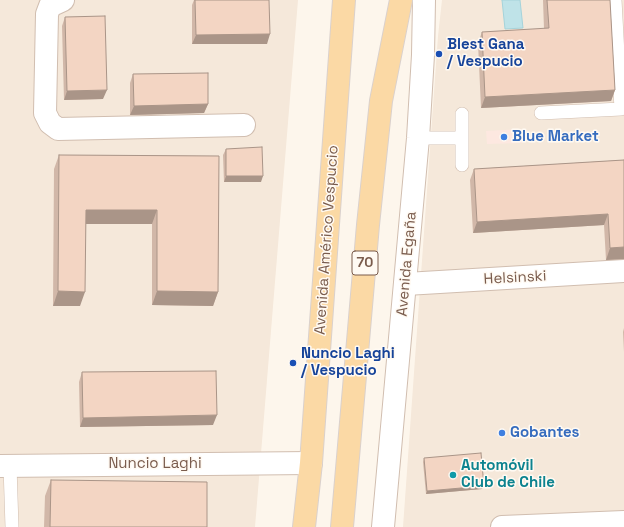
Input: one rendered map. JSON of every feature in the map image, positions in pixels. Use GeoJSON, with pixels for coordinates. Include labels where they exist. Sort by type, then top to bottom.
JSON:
{"type":"FeatureCollection","features":[{"type":"Feature","properties":{"kind":"main road","name":"Avenida Américo Vespucio"},"geometry":{"type":"LineString","coordinates":[[304,527],[311,463],[344,0]]}},
{"type":"Feature","properties":{"kind":"main road","name":"70"},"geometry":{"type":"LineString","coordinates":[[342,527],[368,225],[381,101],[401,0]]}},
{"type":"Feature","properties":{"kind":"street"},"geometry":{"type":"LineString","coordinates":[[63,0],[50,6],[47,14],[46,113],[50,123],[58,129],[244,125]]}},
{"type":"Feature","properties":{"kind":"street","name":"Avenida Egaña"},"geometry":{"type":"LineString","coordinates":[[382,527],[406,284],[418,138],[423,63],[424,0]]}},
{"type":"Feature","properties":{"kind":"street","name":"Helsinski"},"geometry":{"type":"LineString","coordinates":[[406,284],[624,272]]}},
{"type":"Feature","properties":{"kind":"street","name":"Nuncio Laghi"},"geometry":{"type":"LineString","coordinates":[[5,466],[311,463]]}},
{"type":"Feature","properties":{"kind":"street"},"geometry":{"type":"LineString","coordinates":[[502,527],[624,522]]}},
{"type":"Feature","properties":{"kind":"lane"},"geometry":{"type":"LineString","coordinates":[[541,113],[621,109],[615,0]]}},
{"type":"Feature","properties":{"kind":"lane"},"geometry":{"type":"LineString","coordinates":[[462,114],[462,165]]}},
{"type":"Feature","properties":{"kind":"lane"},"geometry":{"type":"LineString","coordinates":[[418,138],[462,138]]}},
{"type":"Feature","properties":{"kind":"lane"},"geometry":{"type":"LineString","coordinates":[[5,466],[12,527]]}},
{"type":"Feature","properties":{"kind":"shaded area"},"geometry":{"type":"Polygon","coordinates":[[[0,0],[298,0],[255,527],[0,527],[0,0]]]}},
{"type":"Feature","properties":{"kind":"shaded area"},"geometry":{"type":"Polygon","coordinates":[[[442,0],[624,0],[624,527],[403,527],[438,36],[442,0]]]}},
{"type":"Feature","properties":{"kind":"shaded area","name":"Blue Market"},"geometry":{"type":"Polygon","coordinates":[[[522,129],[522,143],[487,144],[486,131],[522,129]]]}},
{"type":"Feature","properties":{"kind":"water"},"geometry":{"type":"Polygon","coordinates":[[[502,0],[520,0],[523,28],[505,29],[502,0]]]}},
{"type":"Feature","properties":{"kind":"building"},"geometry":{"type":"Polygon","coordinates":[[[195,0],[269,0],[270,34],[196,35],[195,0]]]}},
{"type":"Feature","properties":{"kind":"building"},"geometry":{"type":"Polygon","coordinates":[[[547,0],[610,0],[615,90],[485,97],[482,32],[549,28],[547,0]]]}},
{"type":"Feature","properties":{"kind":"building"},"geometry":{"type":"Polygon","coordinates":[[[105,16],[107,90],[67,91],[65,17],[105,16]]]}},
{"type":"Feature","properties":{"kind":"building"},"geometry":{"type":"Polygon","coordinates":[[[208,73],[208,104],[134,106],[133,74],[208,73]]]}},
{"type":"Feature","properties":{"kind":"building"},"geometry":{"type":"Polygon","coordinates":[[[262,147],[263,176],[226,176],[226,149],[262,147]]]}},
{"type":"Feature","properties":{"kind":"building"},"geometry":{"type":"Polygon","coordinates":[[[59,155],[219,156],[218,292],[157,291],[157,210],[86,210],[85,292],[58,291],[59,155]]]}},
{"type":"Feature","properties":{"kind":"building"},"geometry":{"type":"Polygon","coordinates":[[[624,160],[624,247],[610,248],[608,214],[477,222],[474,169],[624,160]]]}},
{"type":"Feature","properties":{"kind":"building"},"geometry":{"type":"Polygon","coordinates":[[[216,371],[217,415],[83,418],[82,372],[216,371]]]}},
{"type":"Feature","properties":{"kind":"building","name":"Automóvil Club de Chile"},"geometry":{"type":"Polygon","coordinates":[[[481,453],[484,486],[427,491],[424,458],[481,453]]]}},
{"type":"Feature","properties":{"kind":"building"},"geometry":{"type":"Polygon","coordinates":[[[51,480],[207,482],[207,527],[50,527],[51,480]]]}},
{"type":"Feature","properties":{"kind":"place","name":"Blest Gana / Vespucio"},"geometry":{"type":"Point","coordinates":[439,54]}},
{"type":"Feature","properties":{"kind":"place","name":"Blue Market"},"geometry":{"type":"Point","coordinates":[504,137]}},
{"type":"Feature","properties":{"kind":"place","name":"Nuncio Laghi / Vespucio"},"geometry":{"type":"Point","coordinates":[293,363]}},
{"type":"Feature","properties":{"kind":"place","name":"Gobantes"},"geometry":{"type":"Point","coordinates":[502,433]}},
{"type":"Feature","properties":{"kind":"place","name":"Automóvil Club de Chile"},"geometry":{"type":"Point","coordinates":[453,475]}}]}
